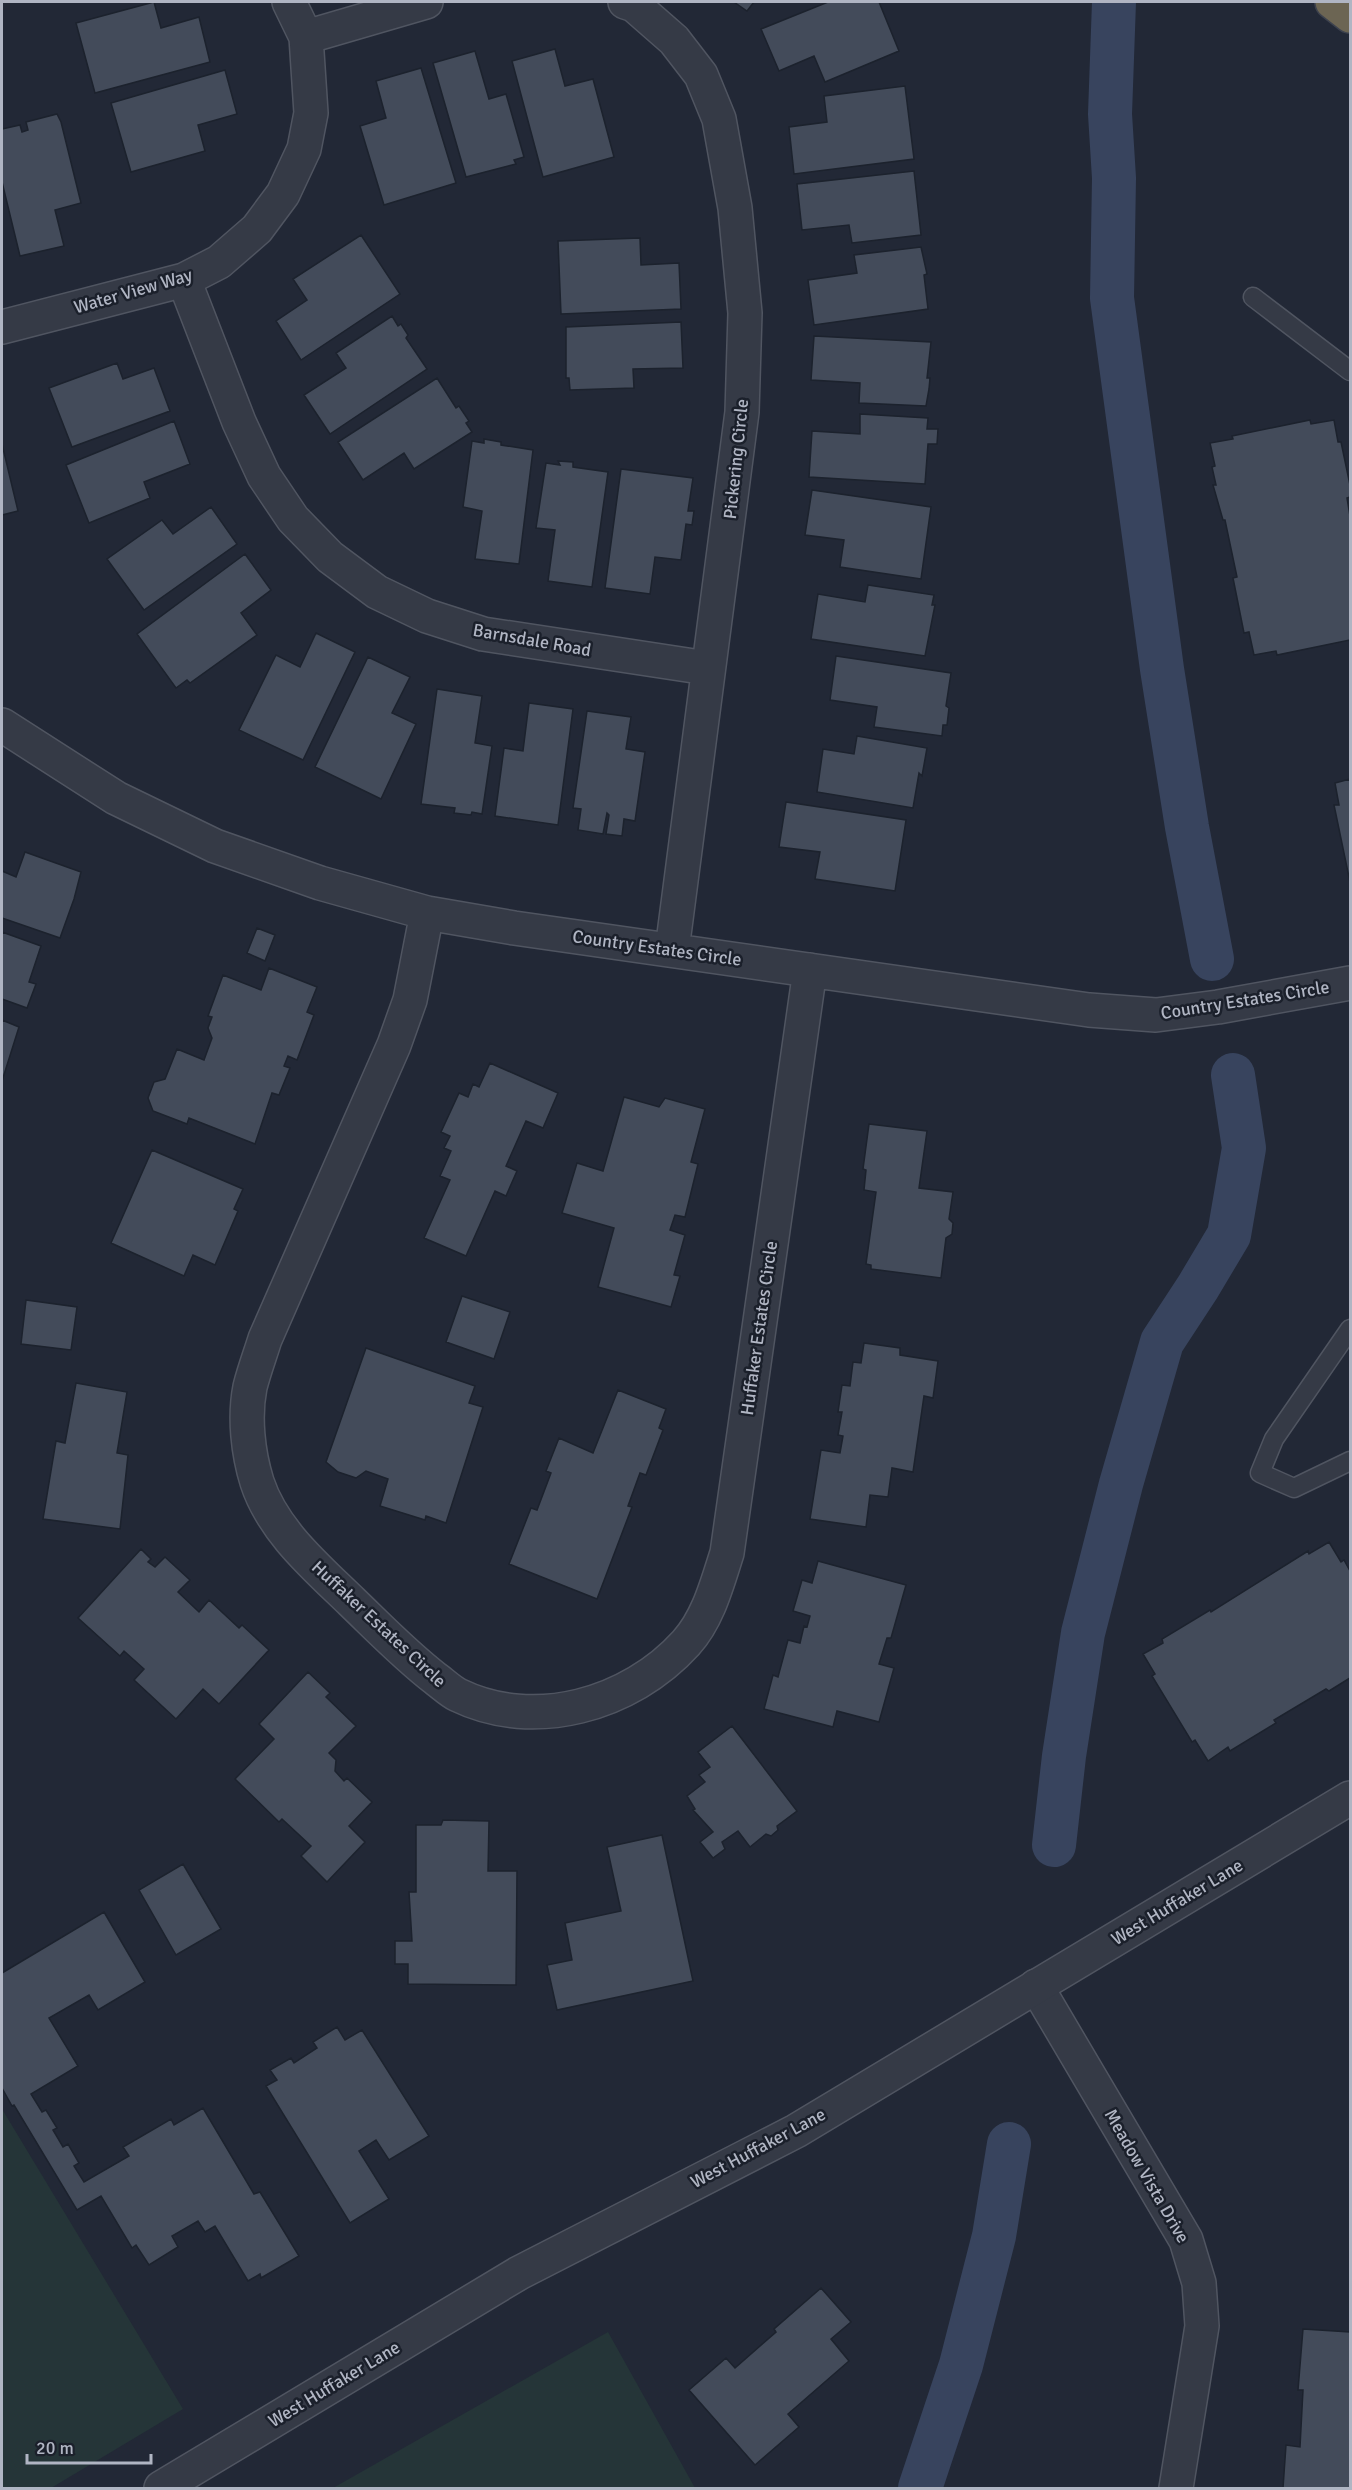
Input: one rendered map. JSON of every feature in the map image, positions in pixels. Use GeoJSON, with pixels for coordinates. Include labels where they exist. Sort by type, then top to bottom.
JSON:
{"type":"FeatureCollection","features":[{"type":"Feature","properties":{"kind":"highway"},"geometry":{"type":"LineString","coordinates":[[1332,2],[1350,16]]}},
{"type":"Feature","properties":{"kind":"street","name":"Water View Way"},"geometry":{"type":"LineString","coordinates":[[2,327],[184,280],[219,262],[257,229],[283,194],[304,149],[311,113],[306,38],[289,2]]}},
{"type":"Feature","properties":{"kind":"street"},"geometry":{"type":"LineString","coordinates":[[306,38],[426,2]]}},
{"type":"Feature","properties":{"kind":"street","name":"Pickering Circle"},"geometry":{"type":"LineString","coordinates":[[625,2],[634,5],[674,40],[700,75],[719,119],[735,208],[745,313],[742,412],[731,510],[707,668],[672,950]]}},
{"type":"Feature","properties":{"kind":"street","name":"Barnsdale Road"},"geometry":{"type":"LineString","coordinates":[[184,280],[239,422],[264,476],[293,519],[330,557],[377,592],[428,616],[483,634],[707,668]]}},
{"type":"Feature","properties":{"kind":"street","name":"Country Estates Circle"},"geometry":{"type":"LineString","coordinates":[[2,725],[116,798],[214,846],[320,883],[427,912],[514,928],[1034,1003],[1156,1015],[1218,1007],[1350,983]]}},
{"type":"Feature","properties":{"kind":"street","name":"Huffaker Estates Circle"},"geometry":{"type":"LineString","coordinates":[[427,912],[410,1000],[394,1045],[266,1340],[250,1388],[248,1436],[257,1482],[273,1514],[300,1551],[422,1668],[456,1695],[495,1708],[552,1712],[605,1700],[652,1675],[687,1642],[712,1600],[727,1553],[810,970]]}},
{"type":"Feature","properties":{"kind":"street","name":"West Huffaker Lane"},"geometry":{"type":"LineString","coordinates":[[161,2488],[519,2273],[796,2131],[1350,1798]]}},
{"type":"Feature","properties":{"kind":"street","name":"Meadow Vista Drive"},"geometry":{"type":"LineString","coordinates":[[1036,1986],[1186,2240],[1199,2283],[1202,2326],[1176,2488]]}},
{"type":"Feature","properties":{"kind":"lane"},"geometry":{"type":"LineString","coordinates":[[1253,297],[1350,371]]}},
{"type":"Feature","properties":{"kind":"lane"},"geometry":{"type":"LineString","coordinates":[[1350,1329],[1274,1439],[1260,1473],[1294,1488],[1350,1461]]}},
{"type":"Feature","properties":{"kind":"shaded area"},"geometry":{"type":"Polygon","coordinates":[[[2,2109],[183,2409],[51,2488],[2,2488],[2,2109]]]}},
{"type":"Feature","properties":{"kind":"shaded area"},"geometry":{"type":"Polygon","coordinates":[[[608,2332],[695,2488],[333,2488],[608,2332]]]}},
{"type":"Feature","properties":{"kind":"building"},"geometry":{"type":"Polygon","coordinates":[[[154,2],[161,28],[199,17],[210,62],[95,93],[76,23],[154,2]]]}},
{"type":"Feature","properties":{"kind":"building"},"geometry":{"type":"Polygon","coordinates":[[[734,2],[754,2],[747,11],[734,2]]]}},
{"type":"Feature","properties":{"kind":"building"},"geometry":{"type":"Polygon","coordinates":[[[828,2],[879,2],[899,51],[825,82],[814,56],[779,71],[761,29],[828,2]]]}},
{"type":"Feature","properties":{"kind":"building"},"geometry":{"type":"Polygon","coordinates":[[[555,49],[565,86],[593,79],[614,157],[543,177],[512,61],[555,49]]]}},
{"type":"Feature","properties":{"kind":"building"},"geometry":{"type":"Polygon","coordinates":[[[475,51],[489,99],[506,94],[524,157],[514,160],[516,164],[466,177],[433,63],[475,51]]]}},
{"type":"Feature","properties":{"kind":"building"},"geometry":{"type":"Polygon","coordinates":[[[421,68],[456,183],[384,205],[360,126],[386,118],[376,81],[421,68]]]}},
{"type":"Feature","properties":{"kind":"building"},"geometry":{"type":"Polygon","coordinates":[[[225,70],[237,114],[198,125],[205,151],[131,172],[111,103],[225,70]]]}},
{"type":"Feature","properties":{"kind":"building"},"geometry":{"type":"Polygon","coordinates":[[[905,86],[914,159],[794,174],[789,127],[827,122],[824,96],[905,86]]]}},
{"type":"Feature","properties":{"kind":"building"},"geometry":{"type":"Polygon","coordinates":[[[57,114],[81,203],[55,210],[64,246],[20,256],[2,182],[2,129],[20,125],[22,132],[28,130],[26,122],[57,114]]]}},
{"type":"Feature","properties":{"kind":"building"},"geometry":{"type":"Polygon","coordinates":[[[914,171],[921,235],[852,243],[849,225],[802,230],[797,184],[914,171]]]}},
{"type":"Feature","properties":{"kind":"building"},"geometry":{"type":"Polygon","coordinates":[[[361,235],[400,294],[301,360],[276,321],[307,300],[293,279],[361,235]]]}},
{"type":"Feature","properties":{"kind":"building"},"geometry":{"type":"Polygon","coordinates":[[[640,238],[641,265],[679,263],[681,309],[561,314],[558,241],[640,238]]]}},
{"type":"Feature","properties":{"kind":"building"},"geometry":{"type":"Polygon","coordinates":[[[921,247],[927,274],[924,275],[928,309],[814,325],[808,280],[857,273],[854,255],[921,247]]]}},
{"type":"Feature","properties":{"kind":"building"},"geometry":{"type":"Polygon","coordinates":[[[392,316],[398,326],[401,324],[408,335],[406,338],[427,369],[330,434],[304,395],[346,368],[336,353],[392,316]]]}},
{"type":"Feature","properties":{"kind":"building"},"geometry":{"type":"Polygon","coordinates":[[[681,322],[683,368],[633,369],[634,388],[570,390],[569,378],[566,378],[566,327],[681,322]]]}},
{"type":"Feature","properties":{"kind":"building"},"geometry":{"type":"Polygon","coordinates":[[[814,336],[931,342],[927,378],[930,378],[926,406],[859,403],[860,383],[811,380],[814,336]]]}},
{"type":"Feature","properties":{"kind":"building"},"geometry":{"type":"Polygon","coordinates":[[[117,363],[123,379],[154,368],[170,411],[72,447],[49,388],[117,363]]]}},
{"type":"Feature","properties":{"kind":"building"},"geometry":{"type":"Polygon","coordinates":[[[437,378],[456,408],[459,406],[469,421],[466,423],[472,432],[414,469],[404,453],[363,480],[338,442],[437,378]]]}},
{"type":"Feature","properties":{"kind":"building"},"geometry":{"type":"Polygon","coordinates":[[[860,414],[928,418],[927,429],[938,429],[937,444],[928,444],[925,484],[809,477],[812,431],[860,434],[860,414]]]}},
{"type":"Feature","properties":{"kind":"building"},"geometry":{"type":"Polygon","coordinates":[[[1310,420],[1311,424],[1334,420],[1350,485],[1350,497],[1347,498],[1350,516],[1350,640],[1277,655],[1276,651],[1254,655],[1249,632],[1244,633],[1233,578],[1237,577],[1225,520],[1223,520],[1213,485],[1216,485],[1212,467],[1215,466],[1210,443],[1233,439],[1232,436],[1310,420]]]}},
{"type":"Feature","properties":{"kind":"building"},"geometry":{"type":"Polygon","coordinates":[[[174,421],[190,464],[144,482],[150,498],[89,523],[66,465],[174,421]]]}},
{"type":"Feature","properties":{"kind":"building"},"geometry":{"type":"Polygon","coordinates":[[[484,439],[501,442],[501,445],[533,450],[519,564],[475,559],[482,511],[463,507],[472,441],[484,443],[484,439]]]}},
{"type":"Feature","properties":{"kind":"building"},"geometry":{"type":"Polygon","coordinates":[[[2,444],[18,511],[2,515],[2,444]]]}},
{"type":"Feature","properties":{"kind":"building"},"geometry":{"type":"Polygon","coordinates":[[[558,461],[573,462],[573,467],[608,472],[592,587],[548,581],[555,530],[536,528],[546,463],[560,465],[558,461]]]}},
{"type":"Feature","properties":{"kind":"building"},"geometry":{"type":"Polygon","coordinates":[[[621,469],[693,478],[688,511],[694,511],[692,525],[686,524],[681,560],[655,557],[650,594],[605,588],[621,469]]]}},
{"type":"Feature","properties":{"kind":"building"},"geometry":{"type":"Polygon","coordinates":[[[812,490],[931,507],[921,579],[840,567],[844,540],[805,535],[812,490]]]}},
{"type":"Feature","properties":{"kind":"building"},"geometry":{"type":"Polygon","coordinates":[[[211,507],[237,544],[144,610],[107,559],[162,520],[173,534],[211,507]]]}},
{"type":"Feature","properties":{"kind":"building"},"geometry":{"type":"Polygon","coordinates":[[[245,554],[271,590],[241,613],[257,635],[190,683],[187,680],[176,688],[137,634],[245,554]]]}},
{"type":"Feature","properties":{"kind":"building"},"geometry":{"type":"Polygon","coordinates":[[[868,585],[934,595],[932,605],[935,605],[925,656],[811,639],[818,594],[865,602],[868,585]]]}},
{"type":"Feature","properties":{"kind":"building"},"geometry":{"type":"Polygon","coordinates":[[[316,633],[355,652],[303,760],[239,730],[276,655],[300,667],[316,633]]]}},
{"type":"Feature","properties":{"kind":"building"},"geometry":{"type":"Polygon","coordinates":[[[836,656],[951,673],[946,706],[949,708],[947,725],[943,725],[942,736],[874,727],[877,707],[830,700],[836,656]]]}},
{"type":"Feature","properties":{"kind":"building"},"geometry":{"type":"Polygon","coordinates":[[[368,657],[410,677],[392,713],[416,724],[381,799],[315,767],[368,657]]]}},
{"type":"Feature","properties":{"kind":"building"},"geometry":{"type":"Polygon","coordinates":[[[437,689],[482,696],[475,743],[492,746],[482,814],[454,813],[455,808],[421,804],[437,689]]]}},
{"type":"Feature","properties":{"kind":"building"},"geometry":{"type":"Polygon","coordinates":[[[529,703],[573,709],[558,825],[495,816],[504,748],[523,751],[529,703]]]}},
{"type":"Feature","properties":{"kind":"building"},"geometry":{"type":"Polygon","coordinates":[[[587,711],[631,717],[626,749],[645,752],[635,821],[624,819],[622,836],[606,834],[609,815],[607,813],[603,834],[578,830],[581,809],[573,808],[587,711]]]}},
{"type":"Feature","properties":{"kind":"building"},"geometry":{"type":"Polygon","coordinates":[[[857,736],[927,748],[922,776],[919,773],[913,808],[817,792],[823,749],[854,754],[857,736]]]}},
{"type":"Feature","properties":{"kind":"building"},"geometry":{"type":"Polygon","coordinates":[[[1350,779],[1350,882],[1334,805],[1339,805],[1335,783],[1350,779]]]}},
{"type":"Feature","properties":{"kind":"building"},"geometry":{"type":"Polygon","coordinates":[[[786,802],[906,820],[895,891],[815,879],[820,852],[779,847],[786,802]]]}},
{"type":"Feature","properties":{"kind":"building"},"geometry":{"type":"Polygon","coordinates":[[[25,852],[81,872],[60,938],[2,918],[2,871],[16,877],[25,852]]]}},
{"type":"Feature","properties":{"kind":"building"},"geometry":{"type":"Polygon","coordinates":[[[257,928],[275,935],[265,961],[247,953],[257,928]]]}},
{"type":"Feature","properties":{"kind":"building"},"geometry":{"type":"Polygon","coordinates":[[[2,932],[41,946],[29,982],[36,984],[27,1008],[2,999],[2,932]]]}},
{"type":"Feature","properties":{"kind":"building"},"geometry":{"type":"Polygon","coordinates":[[[269,968],[317,987],[307,1012],[314,1015],[297,1060],[288,1056],[284,1066],[290,1068],[279,1095],[272,1093],[255,1144],[189,1118],[187,1124],[153,1111],[148,1098],[154,1082],[165,1079],[177,1049],[204,1060],[212,1038],[208,1028],[212,1017],[208,1016],[223,975],[261,990],[269,968]]]}},
{"type":"Feature","properties":{"kind":"building"},"geometry":{"type":"Polygon","coordinates":[[[2,1020],[19,1027],[2,1081],[2,1020]]]}},
{"type":"Feature","properties":{"kind":"building"},"geometry":{"type":"Polygon","coordinates":[[[490,1063],[558,1093],[543,1128],[526,1121],[506,1166],[517,1171],[506,1196],[495,1191],[466,1256],[424,1238],[450,1180],[440,1176],[451,1151],[444,1148],[450,1136],[441,1132],[459,1093],[468,1097],[473,1084],[479,1087],[490,1063]]]}},
{"type":"Feature","properties":{"kind":"building"},"geometry":{"type":"Polygon","coordinates":[[[624,1097],[659,1107],[665,1098],[705,1109],[691,1162],[698,1164],[685,1217],[675,1215],[670,1230],[685,1235],[674,1275],[680,1276],[671,1307],[598,1287],[614,1228],[562,1213],[577,1163],[603,1171],[624,1097]]]}},
{"type":"Feature","properties":{"kind":"building"},"geometry":{"type":"Polygon","coordinates":[[[869,1124],[927,1131],[919,1188],[953,1192],[949,1219],[953,1223],[952,1234],[946,1238],[941,1278],[871,1269],[871,1265],[866,1264],[876,1192],[864,1190],[866,1170],[863,1169],[869,1124]]]}},
{"type":"Feature","properties":{"kind":"building"},"geometry":{"type":"Polygon","coordinates":[[[152,1150],[243,1189],[234,1209],[238,1211],[215,1265],[193,1255],[184,1276],[111,1243],[152,1150]]]}},
{"type":"Feature","properties":{"kind":"building"},"geometry":{"type":"Polygon","coordinates":[[[462,1296],[510,1312],[494,1359],[446,1342],[462,1296]]]}},
{"type":"Feature","properties":{"kind":"building"},"geometry":{"type":"Polygon","coordinates":[[[26,1300],[77,1307],[71,1350],[21,1344],[26,1300]]]}},
{"type":"Feature","properties":{"kind":"building"},"geometry":{"type":"Polygon","coordinates":[[[864,1343],[900,1348],[900,1355],[938,1361],[933,1398],[924,1396],[913,1472],[892,1468],[888,1497],[870,1495],[866,1527],[810,1519],[821,1450],[840,1453],[843,1436],[838,1435],[842,1412],[838,1412],[842,1385],[850,1386],[853,1362],[861,1363],[864,1343]]]}},
{"type":"Feature","properties":{"kind":"building"},"geometry":{"type":"Polygon","coordinates":[[[366,1348],[475,1386],[469,1403],[483,1407],[446,1523],[426,1516],[425,1520],[380,1506],[388,1479],[366,1471],[356,1478],[338,1472],[326,1462],[366,1348]]]}},
{"type":"Feature","properties":{"kind":"building"},"geometry":{"type":"Polygon","coordinates":[[[76,1383],[127,1392],[117,1453],[128,1455],[120,1529],[43,1519],[56,1441],[65,1443],[76,1383]]]}},
{"type":"Feature","properties":{"kind":"building"},"geometry":{"type":"Polygon","coordinates":[[[618,1390],[666,1409],[659,1428],[663,1430],[646,1475],[640,1473],[628,1506],[632,1507],[597,1599],[509,1564],[531,1508],[537,1510],[551,1473],[546,1471],[559,1438],[593,1453],[618,1390]]]}},
{"type":"Feature","properties":{"kind":"building"},"geometry":{"type":"Polygon","coordinates":[[[1329,1542],[1341,1562],[1344,1560],[1350,1571],[1350,1678],[1329,1691],[1326,1689],[1274,1720],[1276,1723],[1230,1751],[1228,1747],[1208,1761],[1195,1740],[1192,1742],[1152,1676],[1155,1674],[1143,1654],[1163,1643],[1162,1639],[1210,1610],[1211,1612],[1308,1551],[1309,1554],[1329,1542]]]}},
{"type":"Feature","properties":{"kind":"building"},"geometry":{"type":"Polygon","coordinates":[[[141,1549],[151,1559],[148,1562],[155,1567],[165,1557],[190,1580],[178,1592],[199,1612],[209,1600],[239,1628],[242,1625],[269,1650],[219,1704],[203,1689],[176,1719],[134,1680],[144,1669],[124,1651],[120,1656],[78,1618],[141,1549]]]}},
{"type":"Feature","properties":{"kind":"building"},"geometry":{"type":"Polygon","coordinates":[[[818,1561],[906,1585],[891,1638],[887,1638],[879,1664],[894,1668],[879,1722],[837,1711],[833,1727],[764,1709],[773,1675],[778,1677],[788,1640],[800,1643],[804,1626],[807,1627],[810,1616],[793,1611],[802,1580],[812,1583],[818,1561]]]}},
{"type":"Feature","properties":{"kind":"building"},"geometry":{"type":"Polygon","coordinates":[[[308,1672],[330,1693],[326,1697],[356,1726],[329,1753],[336,1760],[335,1771],[344,1781],[347,1778],[372,1802],[349,1826],[365,1842],[327,1882],[301,1856],[311,1846],[282,1819],[279,1822],[235,1779],[274,1739],[259,1724],[308,1672]]]}},
{"type":"Feature","properties":{"kind":"building"},"geometry":{"type":"Polygon","coordinates":[[[732,1726],[797,1811],[777,1826],[778,1830],[771,1836],[766,1834],[750,1847],[738,1831],[722,1842],[725,1849],[713,1858],[700,1842],[713,1832],[693,1810],[695,1809],[687,1796],[705,1782],[699,1775],[710,1767],[698,1752],[732,1726]]]}},
{"type":"Feature","properties":{"kind":"building"},"geometry":{"type":"Polygon","coordinates":[[[443,1820],[489,1821],[488,1871],[517,1871],[516,1985],[408,1984],[408,1964],[395,1964],[395,1941],[412,1941],[409,1892],[416,1892],[416,1825],[441,1825],[443,1820]]]}},
{"type":"Feature","properties":{"kind":"building"},"geometry":{"type":"Polygon","coordinates":[[[662,1835],[693,1981],[557,2010],[547,1965],[572,1960],[565,1923],[621,1911],[607,1847],[662,1835]]]}},
{"type":"Feature","properties":{"kind":"building"},"geometry":{"type":"Polygon","coordinates":[[[183,1864],[221,1929],[176,1955],[139,1890],[183,1864]]]}},
{"type":"Feature","properties":{"kind":"building"},"geometry":{"type":"Polygon","coordinates":[[[104,1912],[145,1982],[98,2010],[89,1995],[49,2018],[78,2066],[31,2094],[42,2112],[46,2110],[57,2128],[53,2130],[63,2147],[68,2144],[79,2163],[74,2166],[84,2182],[129,2156],[123,2147],[171,2119],[174,2125],[203,2108],[254,2194],[260,2192],[299,2256],[261,2278],[260,2274],[248,2281],[215,2226],[205,2232],[198,2221],[172,2236],[178,2247],[149,2265],[136,2245],[132,2248],[101,2196],[77,2210],[2,2088],[2,1973],[104,1912]]]}},
{"type":"Feature","properties":{"kind":"building"},"geometry":{"type":"Polygon","coordinates":[[[337,2027],[345,2040],[362,2030],[429,2136],[389,2160],[376,2140],[359,2151],[389,2199],[350,2223],[266,2086],[277,2080],[270,2070],[291,2058],[294,2063],[317,2048],[313,2042],[337,2027]]]}},
{"type":"Feature","properties":{"kind":"building"},"geometry":{"type":"Polygon","coordinates":[[[821,2288],[851,2322],[831,2339],[849,2361],[788,2414],[799,2427],[755,2465],[689,2390],[726,2358],[735,2368],[776,2332],[774,2329],[821,2288]]]}},
{"type":"Feature","properties":{"kind":"building"},"geometry":{"type":"Polygon","coordinates":[[[1303,2329],[1350,2332],[1350,2488],[1283,2488],[1286,2445],[1300,2447],[1303,2390],[1298,2390],[1303,2329]]]}},
{"type":"Feature","properties":{"kind":"waterway"},"geometry":{"type":"LineString","coordinates":[[1114,2],[1110,114],[1114,178],[1112,298],[1162,669],[1187,827],[1212,959]]}},
{"type":"Feature","properties":{"kind":"waterway"},"geometry":{"type":"LineString","coordinates":[[1054,1845],[1064,1756],[1083,1633],[1121,1484],[1162,1342],[1229,1235],[1244,1148],[1233,1075]]}},
{"type":"Feature","properties":{"kind":"waterway"},"geometry":{"type":"LineString","coordinates":[[920,2488],[961,2365],[994,2236],[1009,2144]]}}]}
